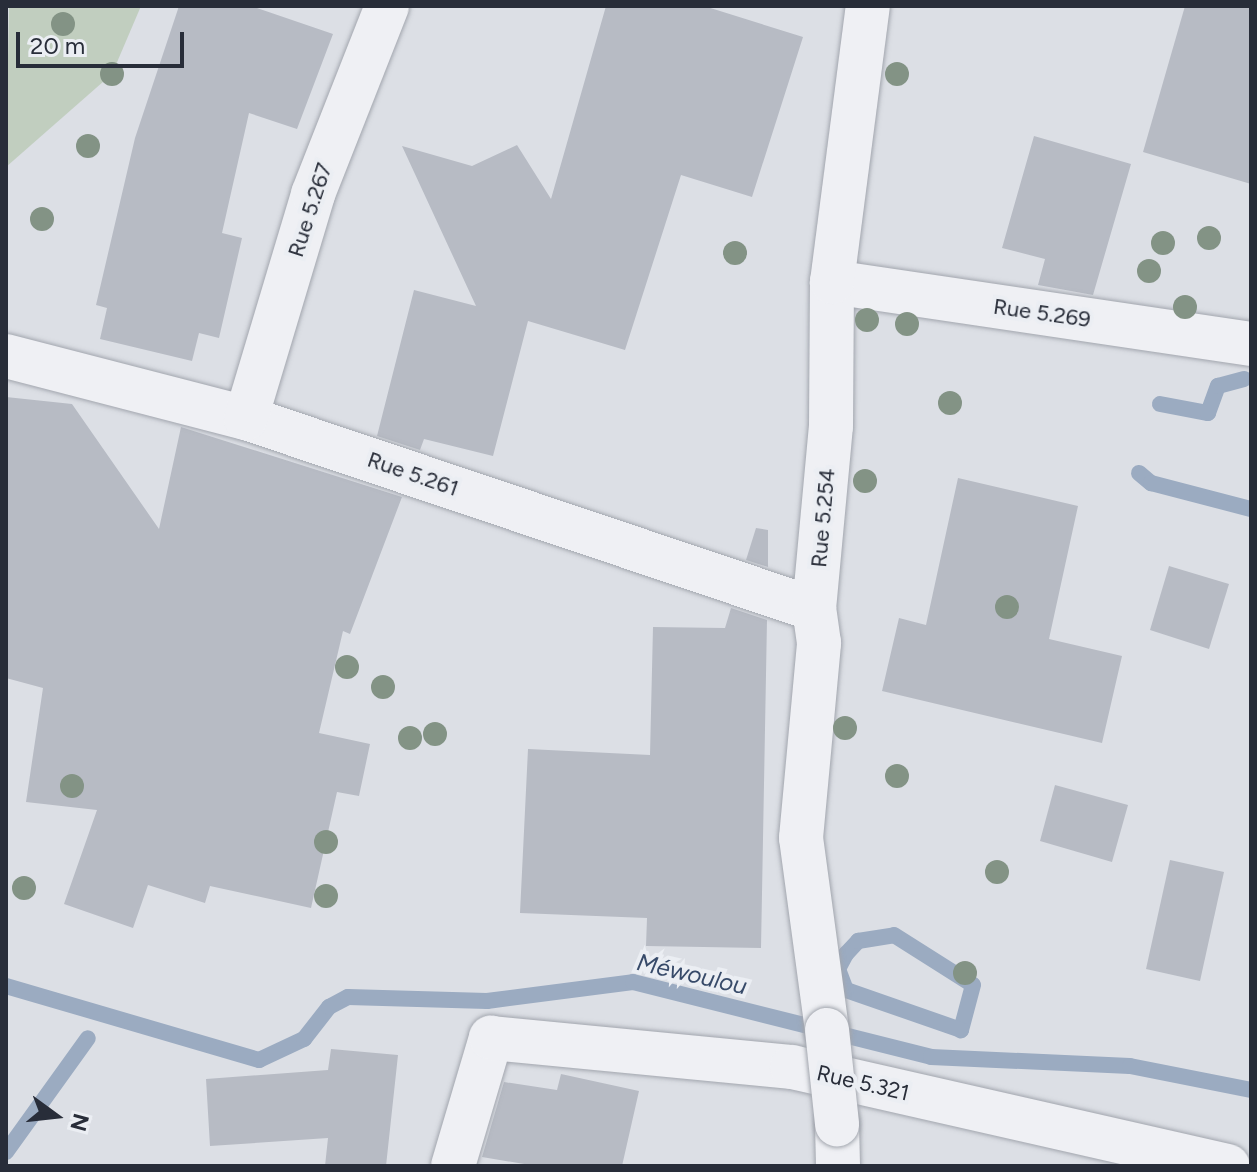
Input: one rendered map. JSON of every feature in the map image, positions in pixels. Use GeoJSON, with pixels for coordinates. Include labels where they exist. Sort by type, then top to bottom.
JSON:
{"type":"FeatureCollection","features":[{"type":"Feature","properties":{"kind":"street","name":"Rue 5.267"},"geometry":{"type":"LineString","coordinates":[[246,418],[313,194],[387,6]]}},
{"type":"Feature","properties":{"kind":"street","name":"Rue 5.254"},"geometry":{"type":"LineString","coordinates":[[838,1145],[827,1030],[801,838],[819,643],[814,609],[831,426],[832,282],[868,6]]}},
{"type":"Feature","properties":{"kind":"street","name":"Rue 5.269"},"geometry":{"type":"LineString","coordinates":[[832,282],[1251,344]]}},
{"type":"Feature","properties":{"kind":"street","name":"Rue 5.261"},"geometry":{"type":"LineString","coordinates":[[6,356],[246,418],[814,609]]}},
{"type":"Feature","properties":{"kind":"street","name":"Rue 5.321"},"geometry":{"type":"LineString","coordinates":[[453,1166],[491,1038],[792,1067],[1228,1166]]}},
{"type":"Feature","properties":{"kind":"green space"},"geometry":{"type":"Polygon","coordinates":[[[9,6],[141,6],[112,74],[6,167],[9,6]]]}},
{"type":"Feature","properties":{"kind":"building"},"geometry":{"type":"Polygon","coordinates":[[[179,6],[251,6],[333,34],[297,129],[249,113],[222,233],[242,238],[219,338],[199,333],[192,361],[100,339],[107,308],[96,305],[135,138],[179,6]]]}},
{"type":"Feature","properties":{"kind":"building"},"geometry":{"type":"Polygon","coordinates":[[[606,6],[704,6],[803,37],[752,197],[681,175],[625,350],[528,321],[493,456],[424,439],[420,450],[377,436],[414,290],[476,306],[402,146],[472,166],[517,145],[551,199],[606,6]]]}},
{"type":"Feature","properties":{"kind":"building"},"geometry":{"type":"Polygon","coordinates":[[[1185,6],[1251,6],[1251,184],[1143,152],[1185,6]]]}},
{"type":"Feature","properties":{"kind":"building"},"geometry":{"type":"Polygon","coordinates":[[[1034,136],[1131,164],[1093,295],[1038,285],[1045,259],[1002,248],[1034,136]]]}},
{"type":"Feature","properties":{"kind":"building"},"geometry":{"type":"Polygon","coordinates":[[[6,397],[72,404],[159,529],[181,427],[402,497],[350,634],[343,631],[319,733],[370,744],[359,796],[337,792],[311,908],[210,886],[205,903],[148,885],[133,928],[64,904],[97,810],[26,802],[43,688],[6,678],[6,397]]]}},
{"type":"Feature","properties":{"kind":"building"},"geometry":{"type":"Polygon","coordinates":[[[958,478],[1078,506],[1049,639],[1122,656],[1102,743],[882,691],[899,618],[926,625],[958,478]]]}},
{"type":"Feature","properties":{"kind":"building"},"geometry":{"type":"Polygon","coordinates":[[[756,528],[768,530],[768,567],[746,560],[756,528]]]}},
{"type":"Feature","properties":{"kind":"building"},"geometry":{"type":"Polygon","coordinates":[[[1169,566],[1229,584],[1209,649],[1150,630],[1169,566]]]}},
{"type":"Feature","properties":{"kind":"building"},"geometry":{"type":"Polygon","coordinates":[[[731,608],[767,620],[761,948],[646,946],[647,918],[520,913],[528,749],[650,755],[653,627],[725,628],[731,608]]]}},
{"type":"Feature","properties":{"kind":"building"},"geometry":{"type":"Polygon","coordinates":[[[1055,785],[1128,805],[1112,862],[1040,841],[1055,785]]]}},
{"type":"Feature","properties":{"kind":"building"},"geometry":{"type":"Polygon","coordinates":[[[1170,860],[1224,872],[1200,981],[1146,969],[1170,860]]]}},
{"type":"Feature","properties":{"kind":"building"},"geometry":{"type":"Polygon","coordinates":[[[331,1049],[398,1055],[386,1166],[325,1166],[328,1138],[210,1146],[206,1079],[328,1070],[331,1049]]]}},
{"type":"Feature","properties":{"kind":"building"},"geometry":{"type":"Polygon","coordinates":[[[561,1074],[639,1091],[622,1166],[536,1166],[482,1157],[504,1082],[557,1090],[561,1074]]]}},
{"type":"Feature","properties":{"kind":"waterway"},"geometry":{"type":"LineString","coordinates":[[1160,404],[1208,413],[1218,386],[1244,379]]}},
{"type":"Feature","properties":{"kind":"waterway"},"geometry":{"type":"LineString","coordinates":[[1139,473],[1151,483],[1251,509]]}},
{"type":"Feature","properties":{"kind":"waterway"},"geometry":{"type":"LineString","coordinates":[[894,935],[973,985],[961,1030],[846,990],[838,969],[846,954],[858,941],[894,935]]}},
{"type":"Feature","properties":{"kind":"waterway","name":"Méwoulou"},"geometry":{"type":"LineString","coordinates":[[6,986],[259,1060],[304,1039],[329,1007],[348,997],[487,1001],[633,982],[931,1057],[1130,1066],[1251,1090]]}},
{"type":"Feature","properties":{"kind":"waterway"},"geometry":{"type":"LineString","coordinates":[[6,1152],[88,1038]]}}]}
